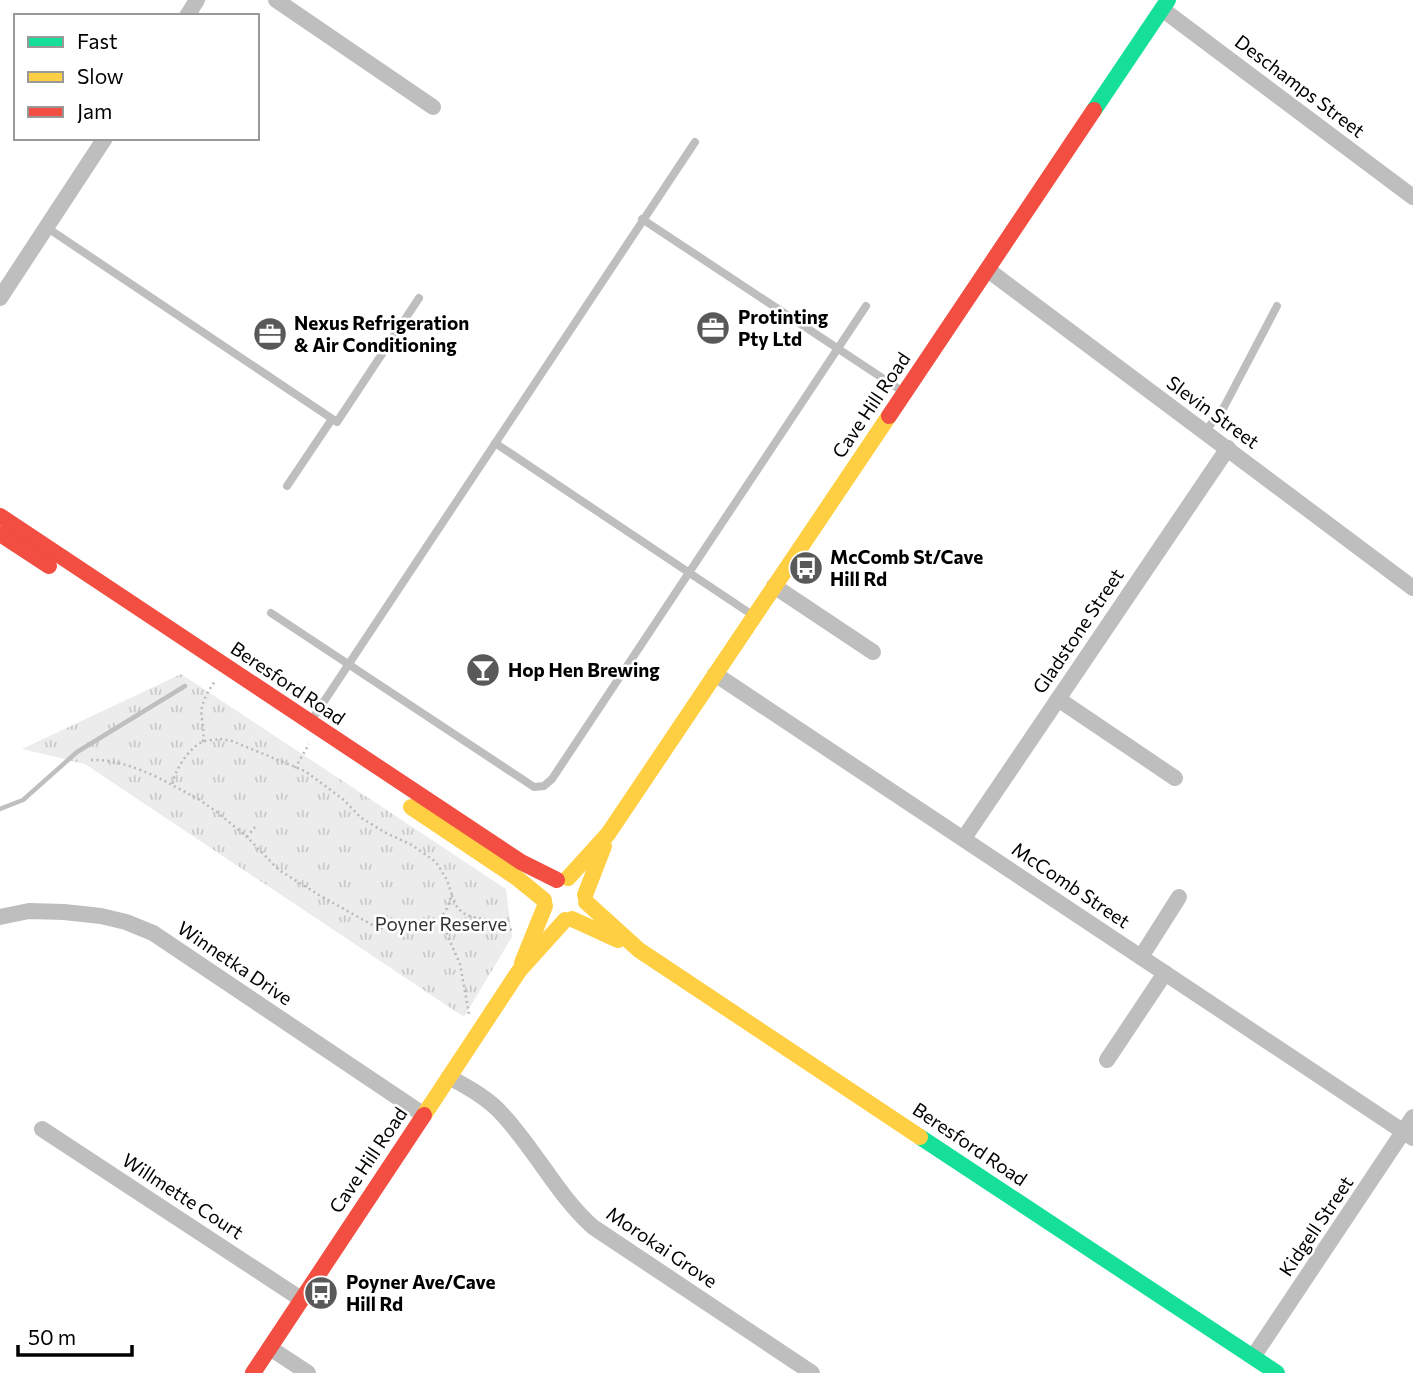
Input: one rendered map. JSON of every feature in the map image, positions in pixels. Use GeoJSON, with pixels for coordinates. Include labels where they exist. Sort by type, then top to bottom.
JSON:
{"type":"FeatureCollection","features":[{"type":"Feature","properties":{"kind":"main road","name":"Cave Hill Road"},"geometry":{"type":"LineString","coordinates":[[562,879],[608,834],[1165,5]]}},
{"type":"Feature","properties":{"kind":"main road","name":"Beresford Road"},"geometry":{"type":"LineString","coordinates":[[0,516],[521,862],[562,879]]}},
{"type":"Feature","properties":{"kind":"main road","name":"Beresford Road"},"geometry":{"type":"LineString","coordinates":[[0,534],[517,878],[545,903]]}},
{"type":"Feature","properties":{"kind":"main road","name":"Cave Hill Road"},"geometry":{"type":"LineString","coordinates":[[585,898],[608,834]]}},
{"type":"Feature","properties":{"kind":"main road"},"geometry":{"type":"LineString","coordinates":[[562,879],[579,884],[585,898],[581,912],[569,919],[553,916],[545,903],[547,888],[562,879]]}},
{"type":"Feature","properties":{"kind":"main road","name":"Beresford Road"},"geometry":{"type":"LineString","coordinates":[[585,898],[639,950]]}},
{"type":"Feature","properties":{"kind":"main road","name":"Cave Hill Road"},"geometry":{"type":"LineString","coordinates":[[519,971],[545,903]]}},
{"type":"Feature","properties":{"kind":"main road","name":"Cave Hill Road"},"geometry":{"type":"LineString","coordinates":[[253,1373],[519,971],[569,919]]}},
{"type":"Feature","properties":{"kind":"main road","name":"Beresford Road"},"geometry":{"type":"LineString","coordinates":[[569,919],[639,950],[1277,1373]]}},
{"type":"Feature","properties":{"kind":"street"},"geometry":{"type":"LineString","coordinates":[[276,0],[433,107]]}},
{"type":"Feature","properties":{"kind":"street","name":"Deschamps Street"},"geometry":{"type":"LineString","coordinates":[[1165,5],[1413,197]]}},
{"type":"Feature","properties":{"kind":"street"},"geometry":{"type":"LineString","coordinates":[[0,298],[105,140]]}},
{"type":"Feature","properties":{"kind":"street","name":"Slevin Street"},"geometry":{"type":"LineString","coordinates":[[988,270],[1413,588]]}},
{"type":"Feature","properties":{"kind":"street","name":"Gladstone Street"},"geometry":{"type":"LineString","coordinates":[[964,838],[1228,448]]}},
{"type":"Feature","properties":{"kind":"street"},"geometry":{"type":"LineString","coordinates":[[774,586],[873,652]]}},
{"type":"Feature","properties":{"kind":"street","name":"McComb Street"},"geometry":{"type":"LineString","coordinates":[[715,674],[1408,1135]]}},
{"type":"Feature","properties":{"kind":"street"},"geometry":{"type":"LineString","coordinates":[[1058,699],[1175,778]]}},
{"type":"Feature","properties":{"kind":"street"},"geometry":{"type":"LineString","coordinates":[[1141,957],[1179,897]]}},
{"type":"Feature","properties":{"kind":"street","name":"Winnetka Drive"},"geometry":{"type":"LineString","coordinates":[[0,917],[29,911],[89,914],[126,922],[153,933],[424,1115]]}},
{"type":"Feature","properties":{"kind":"street"},"geometry":{"type":"LineString","coordinates":[[1107,1060],[1165,973]]}},
{"type":"Feature","properties":{"kind":"street","name":"Morokai Grove"},"geometry":{"type":"LineString","coordinates":[[449,1077],[500,1112],[577,1211],[593,1227],[812,1373]]}},
{"type":"Feature","properties":{"kind":"street","name":"Kidgell Street"},"geometry":{"type":"LineString","coordinates":[[1253,1357],[1408,1135],[1413,1117]]}},
{"type":"Feature","properties":{"kind":"street","name":"Willmette Court"},"geometry":{"type":"LineString","coordinates":[[42,1129],[301,1298]]}},
{"type":"Feature","properties":{"kind":"street"},"geometry":{"type":"LineString","coordinates":[[270,1348],[308,1373]]}},
{"type":"Feature","properties":{"kind":"lane"},"geometry":{"type":"LineString","coordinates":[[310,723],[695,142]]}},
{"type":"Feature","properties":{"kind":"lane"},"geometry":{"type":"LineString","coordinates":[[642,219],[905,393]]}},
{"type":"Feature","properties":{"kind":"lane"},"geometry":{"type":"LineString","coordinates":[[46,227],[337,422],[419,298]]}},
{"type":"Feature","properties":{"kind":"lane"},"geometry":{"type":"LineString","coordinates":[[271,612],[534,787],[544,786],[552,779],[866,306]]}},
{"type":"Feature","properties":{"kind":"lane"},"geometry":{"type":"LineString","coordinates":[[1205,432],[1224,407],[1277,306]]}},
{"type":"Feature","properties":{"kind":"lane"},"geometry":{"type":"LineString","coordinates":[[287,485],[332,419]]}},
{"type":"Feature","properties":{"kind":"lane"},"geometry":{"type":"LineString","coordinates":[[495,443],[754,616]]}},
{"type":"Feature","properties":{"kind":"path"},"geometry":{"type":"LineString","coordinates":[[203,742],[205,730],[201,715],[204,696],[208,692]]}},
{"type":"Feature","properties":{"kind":"path"},"geometry":{"type":"LineString","coordinates":[[172,785],[181,764],[192,749],[203,742],[219,739],[232,741],[305,771],[344,800],[360,817],[412,845],[436,862],[447,880],[455,904],[463,914],[500,923],[520,935],[526,927],[533,934]]}},
{"type":"Feature","properties":{"kind":"path"},"geometry":{"type":"LineString","coordinates":[[295,768],[311,741]]}},
{"type":"Feature","properties":{"kind":"path"},"geometry":{"type":"LineString","coordinates":[[91,760],[132,767],[159,777],[200,800],[247,838],[279,870],[376,927],[396,930],[430,923],[442,917]]}},
{"type":"Feature","properties":{"kind":"path"},"geometry":{"type":"LineString","coordinates":[[247,838],[255,827]]}},
{"type":"Feature","properties":{"kind":"path"},"geometry":{"type":"LineString","coordinates":[[452,895],[442,917],[447,937],[460,964],[470,1016],[481,1028]]}},
{"type":"Feature","properties":{"kind":"green space","name":"Poyner Reserve"},"geometry":{"type":"Polygon","coordinates":[[[181,674],[506,889],[512,937],[464,1017],[85,764],[22,749],[181,674]]]}},
{"type":"Feature","properties":{"kind":"waterway"},"geometry":{"type":"LineString","coordinates":[[0,809],[23,800],[77,752],[185,686]]}},
{"type":"Feature","properties":{"kind":"traffic: fast"},"geometry":{"type":"LineString","coordinates":[[1094,110],[1168,0]]}},
{"type":"Feature","properties":{"kind":"traffic: fast"},"geometry":{"type":"LineString","coordinates":[[920,1137],[1277,1373]]}},
{"type":"Feature","properties":{"kind":"traffic: slow"},"geometry":{"type":"LineString","coordinates":[[568,878],[608,834],[889,416]]}},
{"type":"Feature","properties":{"kind":"traffic: slow"},"geometry":{"type":"LineString","coordinates":[[411,807],[517,878],[544,900]]}},
{"type":"Feature","properties":{"kind":"traffic: slow"},"geometry":{"type":"LineString","coordinates":[[585,895],[604,846]]}},
{"type":"Feature","properties":{"kind":"traffic: slow"},"geometry":{"type":"LineString","coordinates":[[586,902],[639,950],[920,1137]]}},
{"type":"Feature","properties":{"kind":"traffic: slow"},"geometry":{"type":"LineString","coordinates":[[522,963],[545,906]]}},
{"type":"Feature","properties":{"kind":"traffic: slow"},"geometry":{"type":"LineString","coordinates":[[572,919],[618,940]]}},
{"type":"Feature","properties":{"kind":"traffic: slow"},"geometry":{"type":"LineString","coordinates":[[424,1115],[519,971],[565,920]]}},
{"type":"Feature","properties":{"kind":"traffic: jam"},"geometry":{"type":"LineString","coordinates":[[889,416],[1094,110]]}},
{"type":"Feature","properties":{"kind":"traffic: jam"},"geometry":{"type":"LineString","coordinates":[[0,516],[521,862],[557,880]]}},
{"type":"Feature","properties":{"kind":"traffic: jam"},"geometry":{"type":"LineString","coordinates":[[0,534],[49,566]]}},
{"type":"Feature","properties":{"kind":"traffic: jam"},"geometry":{"type":"LineString","coordinates":[[253,1373],[424,1115]]}},
{"type":"Feature","properties":{"kind":"place","name":"Protinting Pty Ltd"},"geometry":{"type":"Point","coordinates":[713,328]}},
{"type":"Feature","properties":{"kind":"place","name":"Nexus Refrigeration & Air Conditioning"},"geometry":{"type":"Point","coordinates":[270,334]}},
{"type":"Feature","properties":{"kind":"place","name":"McComb St/Cave Hill Rd"},"geometry":{"type":"Point","coordinates":[806,568]}},
{"type":"Feature","properties":{"kind":"place","name":"Hop Hen Brewing"},"geometry":{"type":"Point","coordinates":[483,670]}},
{"type":"Feature","properties":{"kind":"place","name":"Poyner Ave/Cave Hill Rd"},"geometry":{"type":"Point","coordinates":[321,1293]}}]}
